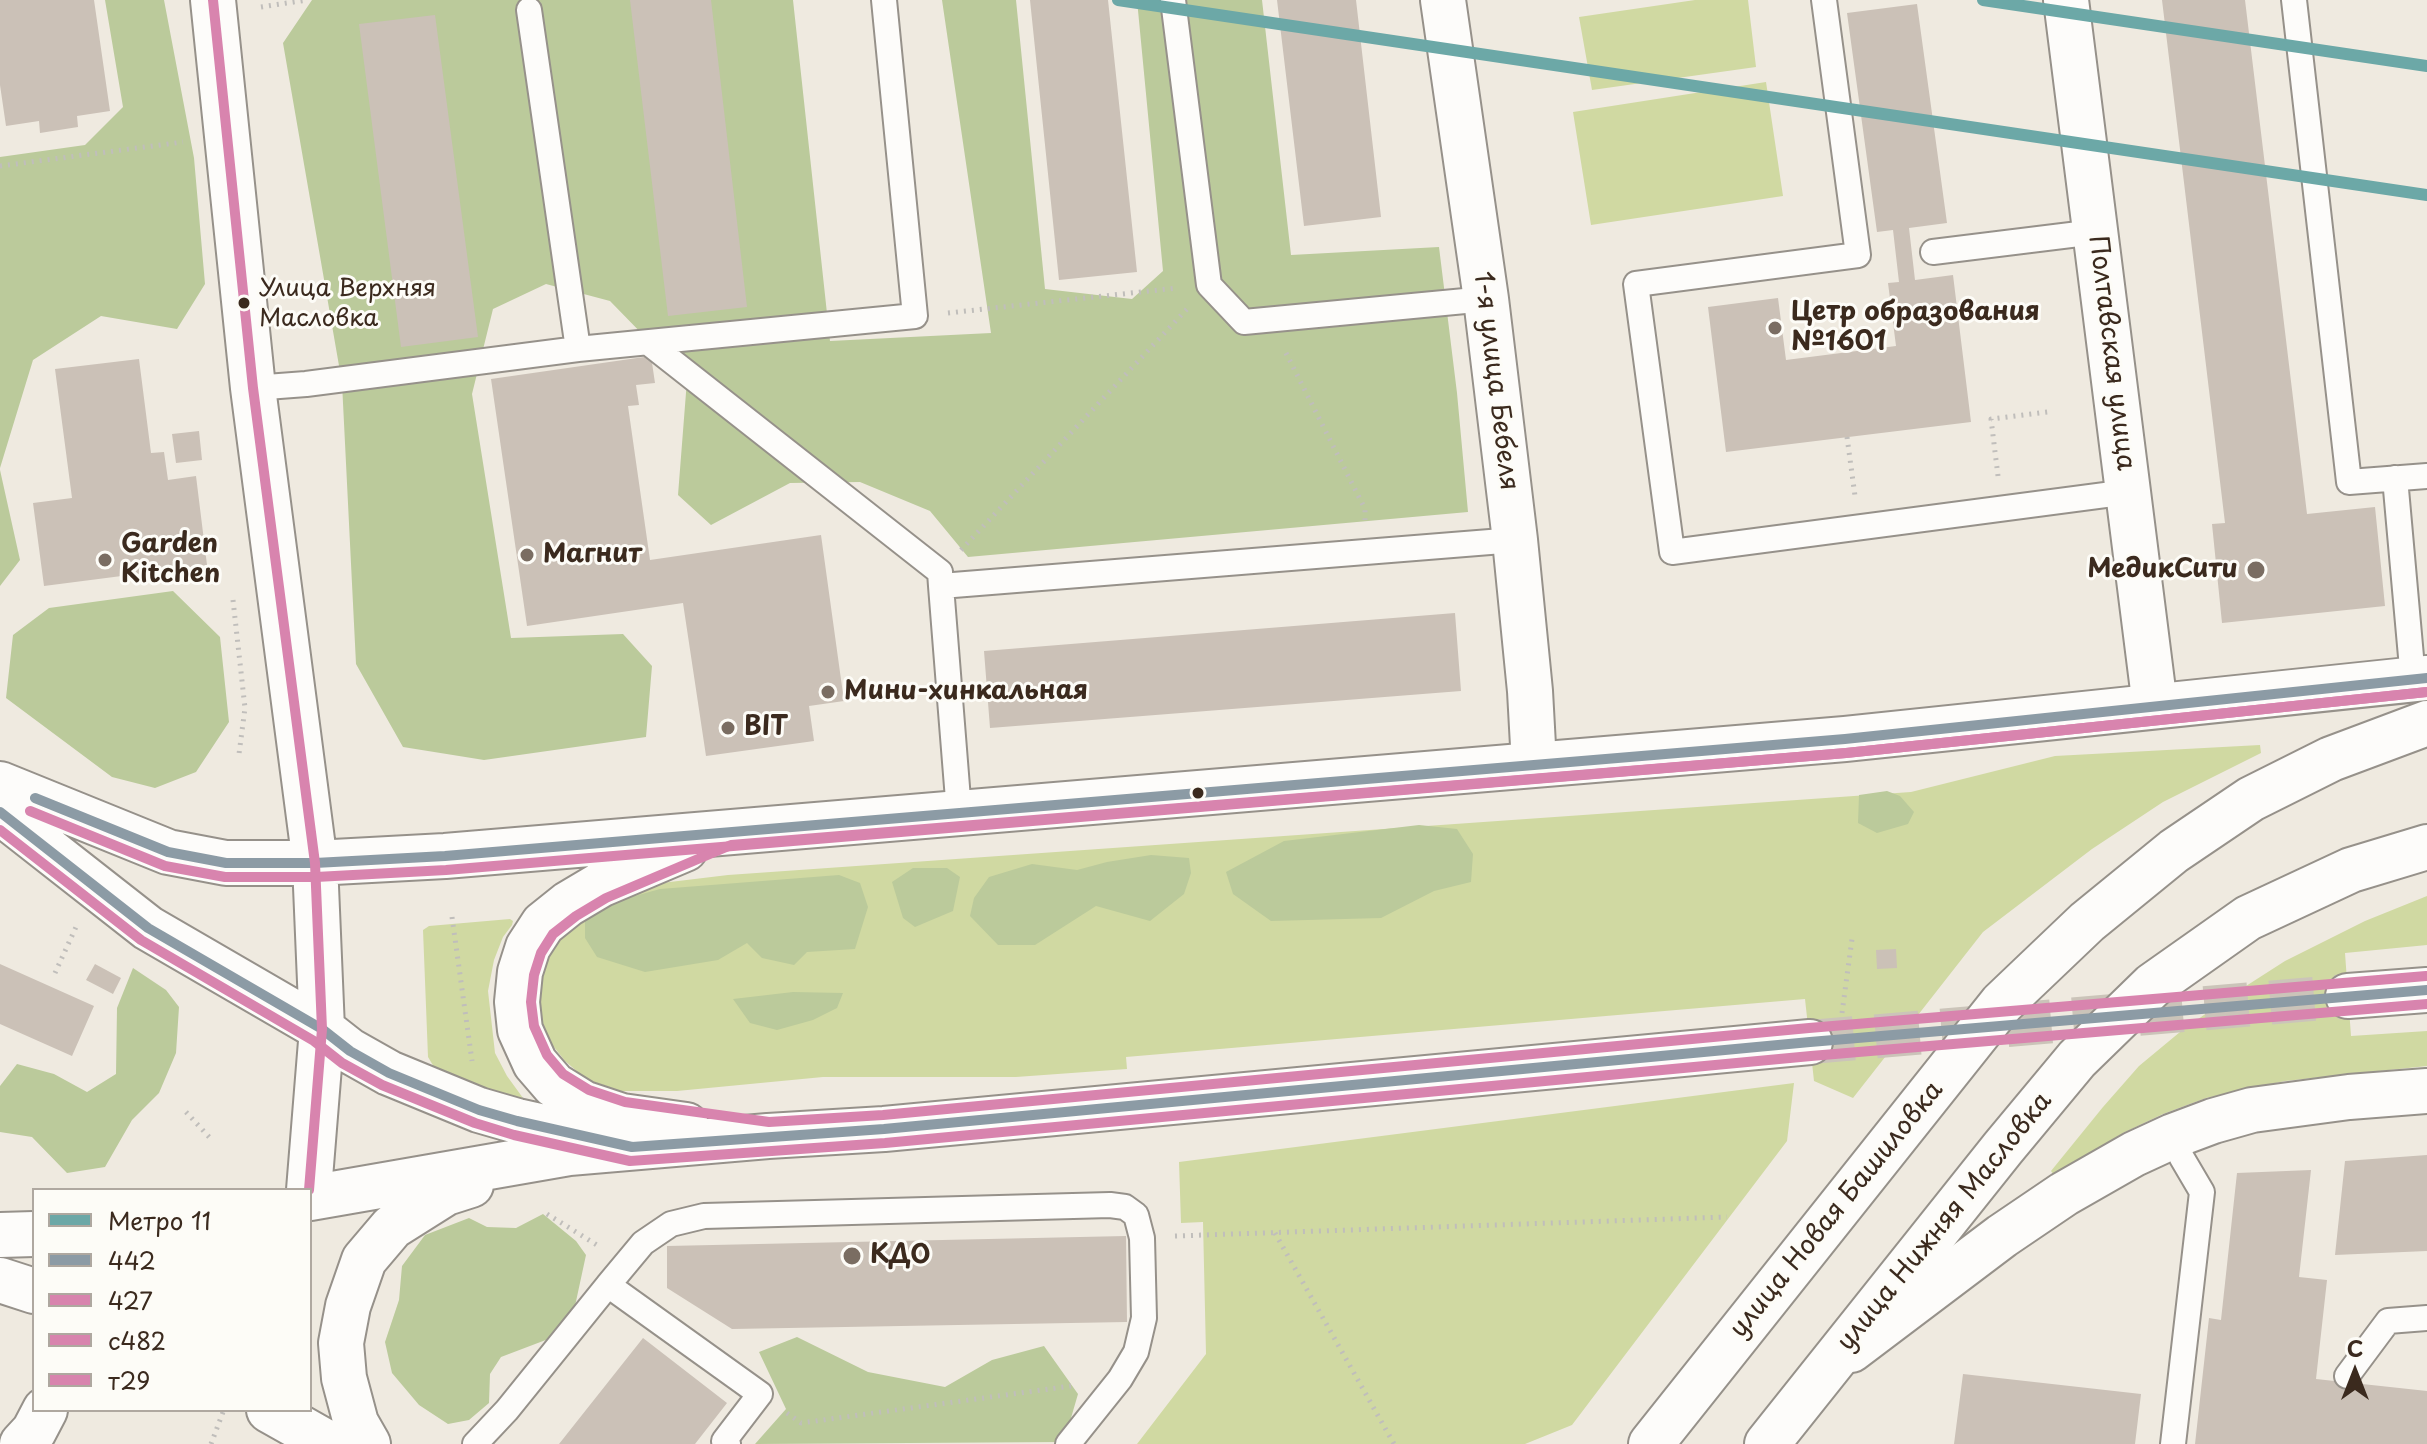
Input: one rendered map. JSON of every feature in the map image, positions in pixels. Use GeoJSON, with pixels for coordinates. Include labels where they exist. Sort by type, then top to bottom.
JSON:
{"type":"FeatureCollection","features":[{"type":"Feature","properties":{"kind":"street"},"geometry":{"type":"LineString","coordinates":[[213,0],[253,388],[315,863],[322,1029],[309,1188]]}},
{"type":"Feature","properties":{"kind":"street","name":"1-я улица Бебеля"},"geometry":{"type":"LineString","coordinates":[[1443,0],[1486,299],[1515,540],[1534,764]]}},
{"type":"Feature","properties":{"kind":"street","name":"Полтавская улица"},"geometry":{"type":"LineString","coordinates":[[2066,0],[2155,706]]}},
{"type":"Feature","properties":{"kind":"street"},"geometry":{"type":"LineString","coordinates":[[0,784],[168,852],[226,863],[315,863],[445,856],[1845,739],[2420,679]]}},
{"type":"Feature","properties":{"kind":"street","name":"улица Новая Башиловка"},"geometry":{"type":"LineString","coordinates":[[1651,1444],[2002,1003],[2087,922],[2174,851],[2251,799],[2331,759],[2427,723]]}},
{"type":"Feature","properties":{"kind":"street"},"geometry":{"type":"LineString","coordinates":[[0,812],[148,928],[322,1029],[350,1051],[389,1073],[464,1104],[517,1121],[632,1147]]}},
{"type":"Feature","properties":{"kind":"street"},"geometry":{"type":"LineString","coordinates":[[728,831],[600,885],[543,924],[528,947],[520,972],[517,1002],[520,1030],[535,1063],[554,1085],[583,1103],[622,1116],[768,1136]]}},
{"type":"Feature","properties":{"kind":"street","name":"улица Нижняя Масловка"},"geometry":{"type":"LineString","coordinates":[[1827,1368],[2077,1059],[2153,985],[2248,918],[2351,870],[2427,847]]}},
{"type":"Feature","properties":{"kind":"street"},"geometry":{"type":"LineString","coordinates":[[2348,996],[2427,990]]}},
{"type":"Feature","properties":{"kind":"street"},"geometry":{"type":"LineString","coordinates":[[312,1198],[569,1153],[884,1129],[1810,1042]]}},
{"type":"Feature","properties":{"kind":"street","name":"улица Нижняя Масловка"},"geometry":{"type":"LineString","coordinates":[[1827,1368],[2015,1227],[2064,1194],[2134,1154],[2213,1121],[2252,1110],[2349,1097],[2427,1091]]}},
{"type":"Feature","properties":{"kind":"street"},"geometry":{"type":"LineString","coordinates":[[368,1444],[356,1423],[344,1378],[341,1343],[348,1306],[364,1260],[392,1227],[446,1193],[569,1153]]}},
{"type":"Feature","properties":{"kind":"street"},"geometry":{"type":"LineString","coordinates":[[0,1235],[32,1234]]}},
{"type":"Feature","properties":{"kind":"street"},"geometry":{"type":"LineString","coordinates":[[0,1280],[32,1290]]}},
{"type":"Feature","properties":{"kind":"street"},"geometry":{"type":"LineString","coordinates":[[1767,1444],[1827,1368]]}},
{"type":"Feature","properties":{"kind":"street"},"geometry":{"type":"LineString","coordinates":[[312,1411],[330,1444]]}},
{"type":"Feature","properties":{"kind":"street"},"geometry":{"type":"LineString","coordinates":[[22,1444],[34,1431],[44,1412]]}},
{"type":"Feature","properties":{"kind":"street"},"geometry":{"type":"LineString","coordinates":[[273,1412],[330,1444]]}},
{"type":"Feature","properties":{"kind":"lane"},"geometry":{"type":"LineString","coordinates":[[253,388],[578,349],[915,316],[884,0]]}},
{"type":"Feature","properties":{"kind":"lane"},"geometry":{"type":"LineString","coordinates":[[1173,0],[1209,285],[1244,322],[1486,299]]}},
{"type":"Feature","properties":{"kind":"lane"},"geometry":{"type":"LineString","coordinates":[[1826,0],[1858,255],[1636,284],[1672,552],[2128,492]]}},
{"type":"Feature","properties":{"kind":"lane"},"geometry":{"type":"LineString","coordinates":[[2294,0],[2349,482],[2427,476]]}},
{"type":"Feature","properties":{"kind":"lane"},"geometry":{"type":"LineString","coordinates":[[529,10],[578,349]]}},
{"type":"Feature","properties":{"kind":"lane"},"geometry":{"type":"LineString","coordinates":[[1933,252],[2095,232]]}},
{"type":"Feature","properties":{"kind":"lane"},"geometry":{"type":"LineString","coordinates":[[650,344],[941,579],[1366,553],[1515,540]]}},
{"type":"Feature","properties":{"kind":"lane"},"geometry":{"type":"LineString","coordinates":[[2395,478],[2420,679]]}},
{"type":"Feature","properties":{"kind":"lane"},"geometry":{"type":"LineString","coordinates":[[941,579],[959,812]]}},
{"type":"Feature","properties":{"kind":"lane"},"geometry":{"type":"LineString","coordinates":[[2173,1136],[2202,1192],[2173,1444]]}},
{"type":"Feature","properties":{"kind":"lane"},"geometry":{"type":"LineString","coordinates":[[475,1444],[507,1410],[643,1243],[671,1224],[704,1216],[1125,1207],[1136,1215],[1142,1238],[1144,1318],[1136,1352],[1120,1379],[1068,1444]]}},
{"type":"Feature","properties":{"kind":"lane"},"geometry":{"type":"LineString","coordinates":[[608,1285],[760,1394],[724,1441],[728,1444]]}},
{"type":"Feature","properties":{"kind":"lane"},"geometry":{"type":"LineString","coordinates":[[2347,1376],[2388,1321],[2427,1318]]}},
{"type":"Feature","properties":{"kind":"path"},"geometry":{"type":"LineString","coordinates":[[261,7],[307,0]]}},
{"type":"Feature","properties":{"kind":"path"},"geometry":{"type":"LineString","coordinates":[[0,166],[183,142]]}},
{"type":"Feature","properties":{"kind":"path"},"geometry":{"type":"LineString","coordinates":[[915,316],[1209,285]]}},
{"type":"Feature","properties":{"kind":"path"},"geometry":{"type":"LineString","coordinates":[[941,579],[1209,285]]}},
{"type":"Feature","properties":{"kind":"path"},"geometry":{"type":"LineString","coordinates":[[1270,320],[1365,509],[1366,553]]}},
{"type":"Feature","properties":{"kind":"path"},"geometry":{"type":"LineString","coordinates":[[2002,509],[1991,419],[2048,412]]}},
{"type":"Feature","properties":{"kind":"path"},"geometry":{"type":"LineString","coordinates":[[1847,437],[1859,527]]}},
{"type":"Feature","properties":{"kind":"path"},"geometry":{"type":"LineString","coordinates":[[452,917],[473,1074]]}},
{"type":"Feature","properties":{"kind":"path"},"geometry":{"type":"LineString","coordinates":[[55,973],[78,922]]}},
{"type":"Feature","properties":{"kind":"path"},"geometry":{"type":"LineString","coordinates":[[186,1112],[211,1139]]}},
{"type":"Feature","properties":{"kind":"path"},"geometry":{"type":"LineString","coordinates":[[547,1214],[626,1263]]}},
{"type":"Feature","properties":{"kind":"path"},"geometry":{"type":"LineString","coordinates":[[1142,1238],[1727,1217]]}},
{"type":"Feature","properties":{"kind":"path"},"geometry":{"type":"LineString","coordinates":[[1275,1233],[1394,1444]]}},
{"type":"Feature","properties":{"kind":"path"},"geometry":{"type":"LineString","coordinates":[[760,1394],[801,1423],[1120,1379]]}},
{"type":"Feature","properties":{"kind":"path"},"geometry":{"type":"LineString","coordinates":[[211,1444],[223,1412]]}},
{"type":"Feature","properties":{"kind":"green space"},"geometry":{"type":"Polygon","coordinates":[[[105,0],[164,0],[194,158],[205,284],[177,329],[101,316],[33,360],[0,468],[0,157],[85,145],[123,107],[105,0]]]}},
{"type":"Feature","properties":{"kind":"green space"},"geometry":{"type":"Polygon","coordinates":[[[312,0],[793,0],[830,341],[991,333],[942,0],[1016,0],[1045,289],[1132,299],[1163,271],[1137,0],[1262,0],[1291,255],[1439,247],[1468,512],[968,557],[930,511],[860,482],[790,483],[711,525],[678,495],[687,380],[610,301],[546,284],[493,309],[472,394],[511,638],[623,634],[652,666],[646,737],[484,760],[403,747],[356,664],[342,383],[283,43],[312,0]]]}},
{"type":"Feature","properties":{"kind":"green space"},"geometry":{"type":"Polygon","coordinates":[[[1695,0],[1748,0],[1756,67],[1592,90],[1579,17],[1695,0]]]}},
{"type":"Feature","properties":{"kind":"green space"},"geometry":{"type":"Polygon","coordinates":[[[1766,82],[1783,196],[1591,225],[1573,112],[1766,82]]]}},
{"type":"Feature","properties":{"kind":"green space"},"geometry":{"type":"Polygon","coordinates":[[[0,470],[20,560],[0,586],[0,470]]]}},
{"type":"Feature","properties":{"kind":"green space"},"geometry":{"type":"Polygon","coordinates":[[[173,591],[220,637],[229,722],[196,772],[155,788],[112,777],[6,698],[13,635],[49,608],[173,591]]]}},
{"type":"Feature","properties":{"kind":"green space"},"geometry":{"type":"Polygon","coordinates":[[[2260,745],[2261,753],[2163,802],[2092,849],[1983,932],[1853,1098],[1814,1081],[1805,999],[1126,1057],[1127,1069],[1016,1077],[823,1077],[677,1091],[620,1091],[586,1079],[565,1061],[550,1042],[539,1015],[537,992],[548,946],[606,895],[645,885],[728,875],[1911,792],[2055,756],[2260,745]]]}},
{"type":"Feature","properties":{"kind":"green space"},"geometry":{"type":"Polygon","coordinates":[[[1887,791],[1900,796],[1914,812],[1908,824],[1877,833],[1858,823],[1859,795],[1887,791]]]}},
{"type":"Feature","properties":{"kind":"green space"},"geometry":{"type":"Polygon","coordinates":[[[1419,825],[1457,829],[1473,854],[1471,882],[1434,891],[1381,918],[1271,921],[1233,894],[1226,872],[1284,841],[1419,825]]]}},
{"type":"Feature","properties":{"kind":"green space"},"geometry":{"type":"Polygon","coordinates":[[[1151,855],[1189,858],[1191,873],[1184,894],[1150,921],[1096,906],[1035,945],[998,945],[970,916],[974,898],[989,877],[1032,864],[1077,870],[1151,855]]]}},
{"type":"Feature","properties":{"kind":"green space"},"geometry":{"type":"Polygon","coordinates":[[[913,868],[947,868],[960,877],[953,911],[915,927],[903,918],[892,882],[913,868]]]}},
{"type":"Feature","properties":{"kind":"green space"},"geometry":{"type":"Polygon","coordinates":[[[839,875],[860,883],[868,907],[855,949],[807,952],[794,965],[762,958],[747,943],[718,960],[645,972],[597,957],[585,938],[585,919],[606,904],[660,889],[839,875]]]}},
{"type":"Feature","properties":{"kind":"green space"},"geometry":{"type":"Polygon","coordinates":[[[2427,896],[2427,945],[2345,953],[2351,1036],[2427,1031],[2427,1066],[2285,1081],[2206,1098],[2123,1133],[2054,1175],[2051,1171],[2139,1066],[2180,1032],[2285,961],[2365,921],[2427,896]]]}},
{"type":"Feature","properties":{"kind":"green space"},"geometry":{"type":"Polygon","coordinates":[[[510,919],[512,925],[503,937],[494,960],[488,991],[495,1053],[522,1100],[501,1098],[441,1074],[428,1057],[423,930],[429,926],[510,919]]]}},
{"type":"Feature","properties":{"kind":"green space"},"geometry":{"type":"Polygon","coordinates":[[[133,968],[166,990],[179,1007],[176,1053],[159,1093],[132,1120],[105,1167],[67,1173],[32,1137],[0,1132],[0,1086],[17,1064],[54,1074],[87,1092],[116,1074],[117,1008],[133,968]]]}},
{"type":"Feature","properties":{"kind":"green space"},"geometry":{"type":"Polygon","coordinates":[[[793,992],[843,993],[837,1008],[813,1020],[777,1030],[750,1023],[733,999],[793,992]]]}},
{"type":"Feature","properties":{"kind":"green space"},"geometry":{"type":"Polygon","coordinates":[[[1794,1083],[1787,1141],[1572,1425],[1525,1444],[1137,1444],[1206,1354],[1203,1222],[1181,1223],[1179,1162],[1794,1083]]]}},
{"type":"Feature","properties":{"kind":"green space"},"geometry":{"type":"Polygon","coordinates":[[[543,1214],[576,1241],[586,1255],[575,1306],[551,1338],[501,1357],[490,1374],[489,1403],[469,1420],[448,1424],[419,1405],[392,1373],[385,1342],[399,1300],[402,1266],[425,1235],[469,1218],[487,1227],[516,1228],[543,1214]]]}},
{"type":"Feature","properties":{"kind":"green space"},"geometry":{"type":"Polygon","coordinates":[[[797,1337],[868,1372],[945,1387],[992,1360],[1044,1346],[1078,1394],[1064,1442],[755,1444],[786,1409],[759,1352],[797,1337]]]}},
{"type":"Feature","properties":{"kind":"building"},"geometry":{"type":"Polygon","coordinates":[[[0,0],[94,0],[110,111],[77,116],[78,127],[40,133],[39,121],[6,126],[0,85],[0,0]]]}},
{"type":"Feature","properties":{"kind":"building"},"geometry":{"type":"Polygon","coordinates":[[[630,0],[711,0],[747,307],[668,316],[630,0]]]}},
{"type":"Feature","properties":{"kind":"building"},"geometry":{"type":"Polygon","coordinates":[[[1030,0],[1108,0],[1137,272],[1059,280],[1030,0]]]}},
{"type":"Feature","properties":{"kind":"building"},"geometry":{"type":"Polygon","coordinates":[[[1277,0],[1356,0],[1381,217],[1304,226],[1277,0]]]}},
{"type":"Feature","properties":{"kind":"building"},"geometry":{"type":"Polygon","coordinates":[[[2162,0],[2245,0],[2307,514],[2375,507],[2385,606],[2222,623],[2212,524],[2225,523],[2162,0]]]}},
{"type":"Feature","properties":{"kind":"building"},"geometry":{"type":"Polygon","coordinates":[[[1917,4],[1947,223],[1909,228],[1915,280],[1953,275],[1971,422],[1726,452],[1708,307],[1778,298],[1786,360],[1896,346],[1888,283],[1899,282],[1893,230],[1877,232],[1847,13],[1917,4]]]}},
{"type":"Feature","properties":{"kind":"building"},"geometry":{"type":"Polygon","coordinates":[[[435,15],[478,337],[401,347],[359,24],[435,15]]]}},
{"type":"Feature","properties":{"kind":"building"},"geometry":{"type":"Polygon","coordinates":[[[651,356],[655,383],[636,385],[639,405],[628,406],[650,560],[821,535],[844,701],[809,706],[814,741],[706,756],[683,603],[527,626],[491,379],[651,356]]]}},
{"type":"Feature","properties":{"kind":"building"},"geometry":{"type":"Polygon","coordinates":[[[139,359],[151,453],[164,452],[168,480],[196,476],[207,565],[44,586],[33,503],[72,498],[55,369],[139,359]]]}},
{"type":"Feature","properties":{"kind":"building"},"geometry":{"type":"Polygon","coordinates":[[[199,431],[202,460],[176,463],[172,434],[199,431]]]}},
{"type":"Feature","properties":{"kind":"building"},"geometry":{"type":"Polygon","coordinates":[[[1455,613],[1461,691],[990,728],[984,651],[1455,613]]]}},
{"type":"Feature","properties":{"kind":"building"},"geometry":{"type":"Polygon","coordinates":[[[1896,949],[1897,968],[1877,969],[1876,950],[1896,949]]]}},
{"type":"Feature","properties":{"kind":"building"},"geometry":{"type":"Polygon","coordinates":[[[0,964],[94,1006],[72,1056],[0,1024],[0,964]]]}},
{"type":"Feature","properties":{"kind":"building"},"geometry":{"type":"Polygon","coordinates":[[[95,964],[121,978],[113,994],[86,980],[95,964]]]}},
{"type":"Feature","properties":{"kind":"building"},"geometry":{"type":"Polygon","coordinates":[[[2427,1155],[2427,1251],[2335,1255],[2345,1161],[2427,1155]]]}},
{"type":"Feature","properties":{"kind":"building"},"geometry":{"type":"Polygon","coordinates":[[[2311,1170],[2299,1277],[2327,1280],[2316,1379],[2427,1391],[2427,1444],[2195,1444],[2209,1318],[2221,1320],[2237,1173],[2311,1170]]]}},
{"type":"Feature","properties":{"kind":"building"},"geometry":{"type":"Polygon","coordinates":[[[1126,1236],[1127,1322],[732,1329],[667,1288],[667,1246],[1126,1236]]]}},
{"type":"Feature","properties":{"kind":"building"},"geometry":{"type":"Polygon","coordinates":[[[643,1338],[727,1403],[695,1444],[559,1444],[643,1338]]]}},
{"type":"Feature","properties":{"kind":"building"},"geometry":{"type":"Polygon","coordinates":[[[1963,1374],[2141,1394],[2135,1444],[1954,1444],[1963,1374]]]}},
{"type":"Feature","properties":{"kind":"tunnel"},"geometry":{"type":"LineString","coordinates":[[1810,1042],[2348,996]]}},
{"type":"Feature","properties":{"kind":"metro line","name":"11"},"geometry":{"type":"LineString","coordinates":[[1118,0],[2427,195]]}},
{"type":"Feature","properties":{"kind":"metro line","name":"11"},"geometry":{"type":"LineString","coordinates":[[1983,0],[2427,66]]}},
{"type":"Feature","properties":{"kind":"transit line","name":"т29"},"geometry":{"type":"LineString","coordinates":[[213,0],[253,388],[315,863],[322,1029],[309,1188]]}},
{"type":"Feature","properties":{"kind":"transit line","name":"442"},"geometry":{"type":"LineString","coordinates":[[35,798],[168,852],[226,863],[315,863],[445,856],[1845,739],[2427,678]]}},
{"type":"Feature","properties":{"kind":"transit line","name":"427"},"geometry":{"type":"LineString","coordinates":[[30,811],[165,866],[225,877],[316,877],[446,870],[1846,753],[2427,692]]}},
{"type":"Feature","properties":{"kind":"transit line","name":"с482"},"geometry":{"type":"LineString","coordinates":[[2426,976],[1809,1028],[883,1115],[769,1122],[625,1102],[589,1090],[563,1074],[547,1055],[534,1026],[531,1002],[534,975],[541,953],[553,934],[606,898],[731,845],[1846,753],[2427,692]]}},
{"type":"Feature","properties":{"kind":"transit line","name":"442"},"geometry":{"type":"LineString","coordinates":[[0,812],[148,928],[322,1029],[350,1051],[389,1073],[479,1110],[632,1147],[884,1129],[1810,1042],[2427,990]]}},
{"type":"Feature","properties":{"kind":"transit line","name":"427"},"geometry":{"type":"LineString","coordinates":[[0,830],[141,940],[314,1041],[342,1063],[382,1085],[475,1123],[514,1135],[630,1161],[885,1143],[1811,1056],[2427,1004]]}},
{"type":"Feature","properties":{"kind":"place","name":"Улица Верхняя Масловка"},"geometry":{"type":"Point","coordinates":[244,303]}},
{"type":"Feature","properties":{"kind":"place","name":"Цетр образования №1601"},"geometry":{"type":"Point","coordinates":[1775,328]}},
{"type":"Feature","properties":{"kind":"place","name":"Магнит"},"geometry":{"type":"Point","coordinates":[527,555]}},
{"type":"Feature","properties":{"kind":"place","name":"Garden Kitchen"},"geometry":{"type":"Point","coordinates":[105,560]}},
{"type":"Feature","properties":{"kind":"place","name":"МедикСити"},"geometry":{"type":"Point","coordinates":[2256,570]}},
{"type":"Feature","properties":{"kind":"place","name":"Мини-хинкальная"},"geometry":{"type":"Point","coordinates":[828,692]}},
{"type":"Feature","properties":{"kind":"place","name":"BIT"},"geometry":{"type":"Point","coordinates":[728,728]}},
{"type":"Feature","properties":{"kind":"place","name":"КДО"},"geometry":{"type":"Point","coordinates":[852,1256]}}]}
